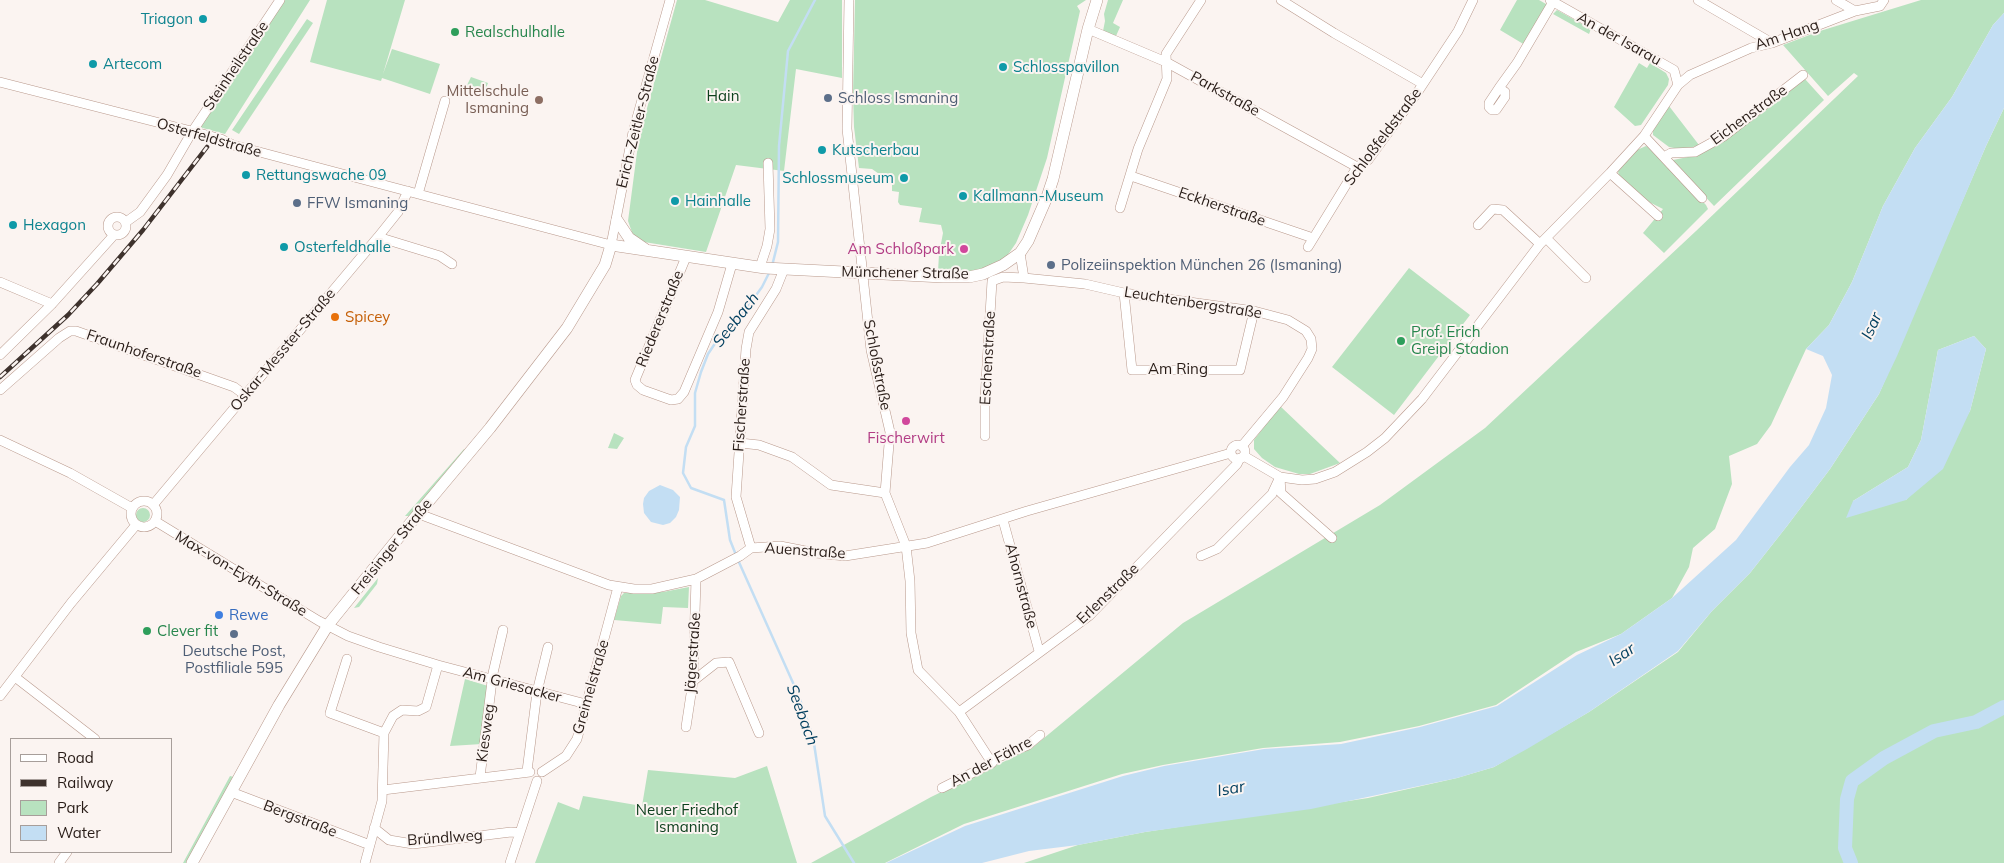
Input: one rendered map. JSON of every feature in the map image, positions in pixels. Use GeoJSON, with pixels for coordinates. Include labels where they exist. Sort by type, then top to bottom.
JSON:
{"type":"FeatureCollection","features":[{"type":"Feature","properties":{"kind":"main road","name":"Münchener Straße"},"geometry":{"type":"LineString","coordinates":[[611,245],[732,264],[771,268],[944,277],[969,277],[983,274],[1003,265],[1020,253],[1033,233],[1053,179],[1088,30],[1097,0]]}},
{"type":"Feature","properties":{"kind":"main road"},"geometry":{"type":"LineString","coordinates":[[617,220],[629,238],[648,251]]}},
{"type":"Feature","properties":{"kind":"main road","name":"Freisinger Straße"},"geometry":{"type":"LineString","coordinates":[[192,863],[279,705],[328,625],[490,428],[567,328],[605,265],[611,245]]}},
{"type":"Feature","properties":{"kind":"street","name":"Steinheilstraße"},"geometry":{"type":"LineString","coordinates":[[126,222],[140,212],[167,175],[192,132],[280,0]]}},
{"type":"Feature","properties":{"kind":"street","name":"Erich-Zeitler-Straße"},"geometry":{"type":"LineString","coordinates":[[611,245],[633,132],[670,0]]}},
{"type":"Feature","properties":{"kind":"street","name":"Schloßstraße"},"geometry":{"type":"LineString","coordinates":[[849,0],[847,129],[871,350],[890,432],[885,493],[906,546],[910,581],[911,633],[918,670],[959,712],[992,762]]}},
{"type":"Feature","properties":{"kind":"street"},"geometry":{"type":"LineString","coordinates":[[1120,208],[1155,106],[1167,79],[1166,54],[1201,0]]}},
{"type":"Feature","properties":{"kind":"street"},"geometry":{"type":"LineString","coordinates":[[1281,0],[1423,84]]}},
{"type":"Feature","properties":{"kind":"street","name":"Schloßfeldstraße"},"geometry":{"type":"LineString","coordinates":[[1308,247],[1357,167],[1368,160],[1423,84],[1458,31],[1473,0]]}},
{"type":"Feature","properties":{"kind":"street"},"geometry":{"type":"LineString","coordinates":[[1698,0],[1772,43]]}},
{"type":"Feature","properties":{"kind":"street"},"geometry":{"type":"LineString","coordinates":[[1836,0],[1855,11]]}},
{"type":"Feature","properties":{"kind":"street","name":"Am Hang"},"geometry":{"type":"LineString","coordinates":[[1280,477],[1302,480],[1315,479],[1335,472],[1384,438],[1432,388],[1543,241],[1644,136],[1678,86],[1690,75],[1751,48],[1772,43],[1855,11],[1880,6],[1884,0]]}},
{"type":"Feature","properties":{"kind":"street"},"geometry":{"type":"LineString","coordinates":[[1499,88],[1517,63],[1552,1]]}},
{"type":"Feature","properties":{"kind":"street","name":"An der Isarau"},"geometry":{"type":"LineString","coordinates":[[1552,1],[1674,70],[1678,86]]}},
{"type":"Feature","properties":{"kind":"street","name":"Parkstraße"},"geometry":{"type":"LineString","coordinates":[[1088,30],[1166,62],[1357,167]]}},
{"type":"Feature","properties":{"kind":"street"},"geometry":{"type":"LineString","coordinates":[[1674,70],[1690,75]]}},
{"type":"Feature","properties":{"kind":"street","name":"Eichenstraße"},"geometry":{"type":"LineString","coordinates":[[1664,157],[1671,153],[1695,152],[1724,136],[1803,75]]}},
{"type":"Feature","properties":{"kind":"street","name":"Osterfeldstraße"},"geometry":{"type":"LineString","coordinates":[[0,82],[222,139],[233,145],[611,245]]}},
{"type":"Feature","properties":{"kind":"street"},"geometry":{"type":"LineString","coordinates":[[418,194],[445,101]]}},
{"type":"Feature","properties":{"kind":"street"},"geometry":{"type":"LineString","coordinates":[[1644,136],[1702,198]]}},
{"type":"Feature","properties":{"kind":"street","name":"Fischerstraße"},"geometry":{"type":"LineString","coordinates":[[752,548],[736,497],[749,332],[776,289],[767,246],[770,229],[768,163]]}},
{"type":"Feature","properties":{"kind":"street"},"geometry":{"type":"LineString","coordinates":[[1610,173],[1658,216]]}},
{"type":"Feature","properties":{"kind":"street","name":"Eckherstraße"},"geometry":{"type":"LineString","coordinates":[[1130,176],[1314,238]]}},
{"type":"Feature","properties":{"kind":"street","name":"Oskar-Messter-Straße"},"geometry":{"type":"LineString","coordinates":[[153,505],[378,237],[398,212],[408,191]]}},
{"type":"Feature","properties":{"kind":"street"},"geometry":{"type":"LineString","coordinates":[[1478,224],[1492,209],[1503,210],[1586,278]]}},
{"type":"Feature","properties":{"kind":"street"},"geometry":{"type":"LineString","coordinates":[[0,354],[52,304],[114,235],[123,233],[126,228],[126,222],[119,217],[111,219],[108,228],[114,235]]}},
{"type":"Feature","properties":{"kind":"street"},"geometry":{"type":"LineString","coordinates":[[378,237],[440,256],[452,264]]}},
{"type":"Feature","properties":{"kind":"street"},"geometry":{"type":"LineString","coordinates":[[983,274],[992,281],[1003,277],[1024,278],[1020,253]]}},
{"type":"Feature","properties":{"kind":"street","name":"Riedererstraße"},"geometry":{"type":"LineString","coordinates":[[686,257],[635,380],[637,385],[643,390],[670,400],[678,399],[684,392],[718,312],[732,264]]}},
{"type":"Feature","properties":{"kind":"street","name":"Leuchtenbergstraße"},"geometry":{"type":"LineString","coordinates":[[1024,278],[1085,284],[1124,293],[1254,311],[1288,320],[1306,331],[1311,339],[1312,349],[1304,366],[1283,397],[1242,446]]}},
{"type":"Feature","properties":{"kind":"street","name":"Eschenstraße"},"geometry":{"type":"LineString","coordinates":[[985,436],[985,398],[992,281]]}},
{"type":"Feature","properties":{"kind":"street"},"geometry":{"type":"LineString","coordinates":[[0,282],[52,304]]}},
{"type":"Feature","properties":{"kind":"street","name":"Am Ring"},"geometry":{"type":"LineString","coordinates":[[1124,293],[1132,370],[1240,370],[1254,311]]}},
{"type":"Feature","properties":{"kind":"street","name":"Fraunhoferstraße"},"geometry":{"type":"LineString","coordinates":[[0,390],[59,338],[70,331],[76,331],[234,386],[245,394]]}},
{"type":"Feature","properties":{"kind":"street"},"geometry":{"type":"LineString","coordinates":[[0,440],[70,473],[132,508]]}},
{"type":"Feature","properties":{"kind":"street"},"geometry":{"type":"LineString","coordinates":[[740,443],[759,444],[792,457],[831,486],[885,493]]}},
{"type":"Feature","properties":{"kind":"street"},"geometry":{"type":"LineString","coordinates":[[1242,457],[1245,449],[1237,444],[1233,446],[1231,453],[1235,458],[1242,457],[1280,477]]}},
{"type":"Feature","properties":{"kind":"street","name":"Auenstraße"},"geometry":{"type":"LineString","coordinates":[[419,514],[560,568],[618,587],[652,589],[696,579],[752,548],[780,546],[816,553],[846,556],[927,543],[1027,511],[1231,453]]}},
{"type":"Feature","properties":{"kind":"street","name":"Erlenstraße"},"geometry":{"type":"LineString","coordinates":[[959,712],[1039,651],[1089,616],[1230,472],[1242,457]]}},
{"type":"Feature","properties":{"kind":"street"},"geometry":{"type":"LineString","coordinates":[[1280,477],[1281,493],[1332,538]]}},
{"type":"Feature","properties":{"kind":"street"},"geometry":{"type":"LineString","coordinates":[[1201,556],[1217,549],[1272,494],[1280,477]]}},
{"type":"Feature","properties":{"kind":"street"},"geometry":{"type":"LineString","coordinates":[[142,502],[153,505],[156,511],[155,521],[145,527],[136,525],[132,519],[132,508],[142,502]]}},
{"type":"Feature","properties":{"kind":"street","name":"Ahornstraße"},"geometry":{"type":"LineString","coordinates":[[1003,520],[1039,651]]}},
{"type":"Feature","properties":{"kind":"street","name":"Max-von-Eyth-Straße"},"geometry":{"type":"LineString","coordinates":[[155,521],[208,555],[328,625]]}},
{"type":"Feature","properties":{"kind":"street"},"geometry":{"type":"LineString","coordinates":[[0,696],[71,603],[136,525]]}},
{"type":"Feature","properties":{"kind":"street","name":"Jägerstraße"},"geometry":{"type":"LineString","coordinates":[[686,727],[693,681],[696,579]]}},
{"type":"Feature","properties":{"kind":"street","name":"Greimelstraße"},"geometry":{"type":"LineString","coordinates":[[542,772],[566,756],[577,739],[618,587]]}},
{"type":"Feature","properties":{"kind":"street","name":"Am Griesacker"},"geometry":{"type":"LineString","coordinates":[[328,625],[379,647],[438,665],[586,704]]}},
{"type":"Feature","properties":{"kind":"street","name":"Kiesweg"},"geometry":{"type":"LineString","coordinates":[[480,777],[493,679],[503,630]]}},
{"type":"Feature","properties":{"kind":"street"},"geometry":{"type":"LineString","coordinates":[[537,781],[530,778],[528,771],[537,692],[548,647]]}},
{"type":"Feature","properties":{"kind":"street"},"geometry":{"type":"LineString","coordinates":[[347,659],[330,714],[384,733]]}},
{"type":"Feature","properties":{"kind":"street"},"geometry":{"type":"LineString","coordinates":[[693,681],[716,663],[729,662],[759,733]]}},
{"type":"Feature","properties":{"kind":"street"},"geometry":{"type":"LineString","coordinates":[[365,863],[382,801],[384,733],[393,716],[402,710],[418,711],[426,707],[438,665]]}},
{"type":"Feature","properties":{"kind":"street"},"geometry":{"type":"LineString","coordinates":[[15,677],[94,738]]}},
{"type":"Feature","properties":{"kind":"street","name":"An der Fähre"},"geometry":{"type":"LineString","coordinates":[[942,788],[992,762],[996,758],[1028,745],[1040,735]]}},
{"type":"Feature","properties":{"kind":"street"},"geometry":{"type":"LineString","coordinates":[[383,790],[528,771],[535,768],[542,772],[542,776],[537,781],[510,863]]}},
{"type":"Feature","properties":{"kind":"street","name":"Bergstraße"},"geometry":{"type":"LineString","coordinates":[[231,792],[370,845]]}},
{"type":"Feature","properties":{"kind":"street","name":"Bründlweg"},"geometry":{"type":"LineString","coordinates":[[374,828],[389,840],[413,844],[511,832],[520,833]]}},
{"type":"Feature","properties":{"kind":"green space"},"geometry":{"type":"Polygon","coordinates":[[[284,0],[310,0],[225,134],[199,127],[284,0]]]}},
{"type":"Feature","properties":{"kind":"green space"},"geometry":{"type":"Polygon","coordinates":[[[327,0],[405,0],[383,74],[392,49],[440,64],[430,94],[382,78],[381,81],[310,62],[327,0]]]}},
{"type":"Feature","properties":{"kind":"green space","name":"Hain"},"geometry":{"type":"Polygon","coordinates":[[[677,0],[705,0],[778,22],[790,0],[842,0],[842,78],[796,69],[784,171],[736,165],[706,252],[644,242],[633,235],[628,221],[639,137],[677,0]]]}},
{"type":"Feature","properties":{"kind":"green space"},"geometry":{"type":"Polygon","coordinates":[[[855,0],[1086,0],[1077,6],[1080,11],[1047,158],[1028,215],[1016,243],[1007,256],[998,263],[962,273],[938,272],[943,233],[941,225],[919,222],[922,208],[900,205],[898,202],[899,192],[892,191],[892,183],[872,169],[859,168],[854,127],[853,95],[855,0]]]}},
{"type":"Feature","properties":{"kind":"green space"},"geometry":{"type":"Polygon","coordinates":[[[1108,0],[1123,0],[1113,23],[1120,27],[1116,36],[1103,31],[1104,14],[1108,0]]]}},
{"type":"Feature","properties":{"kind":"green space"},"geometry":{"type":"Polygon","coordinates":[[[1517,0],[1539,0],[1547,6],[1525,45],[1500,30],[1517,0]]]}},
{"type":"Feature","properties":{"kind":"green space"},"geometry":{"type":"Polygon","coordinates":[[[1921,0],[2004,0],[2004,13],[1993,25],[1952,97],[1915,148],[1883,206],[1852,282],[1829,325],[1806,349],[1771,425],[1757,444],[1729,456],[1732,484],[1715,529],[1693,548],[1689,567],[1672,598],[1621,634],[1576,652],[1496,705],[1419,726],[1340,742],[1263,748],[1122,774],[964,824],[885,863],[811,863],[931,797],[1032,748],[1183,623],[1380,505],[1485,428],[1696,231],[1858,76],[1854,73],[1828,96],[1783,45],[1820,31],[1921,0]]]}},
{"type":"Feature","properties":{"kind":"green space"},"geometry":{"type":"Polygon","coordinates":[[[1557,10],[1591,29],[1589,34],[1553,14],[1557,10]]]}},
{"type":"Feature","properties":{"kind":"green space"},"geometry":{"type":"Polygon","coordinates":[[[307,19],[313,23],[239,134],[232,130],[307,19]]]}},
{"type":"Feature","properties":{"kind":"green space"},"geometry":{"type":"Polygon","coordinates":[[[1639,63],[1647,68],[1650,63],[1666,73],[1669,79],[1668,85],[1641,125],[1635,126],[1614,107],[1639,63]]]}},
{"type":"Feature","properties":{"kind":"green space"},"geometry":{"type":"Polygon","coordinates":[[[471,77],[488,83],[483,96],[465,89],[471,77]]]}},
{"type":"Feature","properties":{"kind":"green space"},"geometry":{"type":"Polygon","coordinates":[[[1805,79],[1824,100],[1714,206],[1674,164],[1673,160],[1693,156],[1731,135],[1805,79]]]}},
{"type":"Feature","properties":{"kind":"green space"},"geometry":{"type":"Polygon","coordinates":[[[1669,106],[1699,145],[1684,150],[1669,147],[1653,135],[1653,130],[1669,106]]]}},
{"type":"Feature","properties":{"kind":"green space"},"geometry":{"type":"Polygon","coordinates":[[[2004,108],[2004,863],[1024,863],[1078,845],[1145,832],[1368,798],[1457,778],[1494,767],[1589,712],[1678,652],[1712,611],[1750,573],[1787,526],[1830,469],[1879,394],[2004,108]],[[1974,336],[1938,350],[1921,440],[1908,467],[1853,501],[1906,500],[1970,411],[1986,349],[1974,336]]]}},
{"type":"Feature","properties":{"kind":"green space"},"geometry":{"type":"Polygon","coordinates":[[[1646,146],[1708,209],[1664,253],[1643,233],[1663,209],[1645,200],[1619,176],[1618,171],[1637,150],[1646,146]]]}},
{"type":"Feature","properties":{"kind":"green space","name":"Prof. Erich Greipl Stadion"},"geometry":{"type":"Polygon","coordinates":[[[1409,268],[1470,315],[1394,415],[1332,367],[1409,268]]]}},
{"type":"Feature","properties":{"kind":"green space"},"geometry":{"type":"Polygon","coordinates":[[[1280,406],[1340,463],[1310,474],[1299,474],[1275,467],[1262,458],[1254,449],[1254,440],[1280,406]]]}},
{"type":"Feature","properties":{"kind":"green space"},"geometry":{"type":"Polygon","coordinates":[[[614,433],[624,438],[617,449],[608,448],[614,433]]]}},
{"type":"Feature","properties":{"kind":"green space"},"geometry":{"type":"Polygon","coordinates":[[[464,449],[410,516],[405,516],[464,449]]]}},
{"type":"Feature","properties":{"kind":"green space"},"geometry":{"type":"Polygon","coordinates":[[[143,508],[148,510],[150,515],[148,520],[143,522],[138,520],[136,515],[138,510],[143,508]]]}},
{"type":"Feature","properties":{"kind":"green space"},"geometry":{"type":"Polygon","coordinates":[[[378,578],[377,584],[359,607],[354,608],[378,578]]]}},
{"type":"Feature","properties":{"kind":"green space"},"geometry":{"type":"Polygon","coordinates":[[[689,587],[688,608],[663,607],[661,624],[614,620],[621,596],[624,593],[663,592],[689,587]]]}},
{"type":"Feature","properties":{"kind":"green space"},"geometry":{"type":"Polygon","coordinates":[[[465,679],[488,686],[482,744],[450,746],[465,679]]]}},
{"type":"Feature","properties":{"kind":"green space","name":"Neuer Friedhof Ismaning"},"geometry":{"type":"Polygon","coordinates":[[[767,766],[797,863],[535,863],[558,802],[579,810],[583,796],[642,806],[648,770],[735,778],[767,766]]]}},
{"type":"Feature","properties":{"kind":"green space"},"geometry":{"type":"Polygon","coordinates":[[[230,776],[234,777],[187,863],[183,863],[230,776]]]}},
{"type":"Feature","properties":{"kind":"water","name":"Isar"},"geometry":{"type":"Polygon","coordinates":[[[2004,13],[2004,108],[1879,394],[1830,469],[1787,526],[1750,573],[1712,611],[1678,651],[1589,712],[1527,749],[1494,767],[1457,778],[1311,809],[1145,832],[1078,845],[1029,851],[982,863],[886,863],[965,826],[1123,776],[1164,766],[1264,749],[1341,744],[1420,727],[1497,706],[1577,655],[1621,634],[1672,598],[1736,540],[1790,467],[1809,445],[1826,408],[1832,375],[1823,356],[1806,349],[1829,325],[1852,282],[1883,206],[1915,148],[1952,97],[1993,25],[2004,13]]]}},
{"type":"Feature","properties":{"kind":"water"},"geometry":{"type":"Polygon","coordinates":[[[1974,336],[1986,349],[1970,411],[1943,469],[1906,500],[1846,518],[1853,501],[1908,467],[1921,440],[1938,350],[1974,336]]]}},
{"type":"Feature","properties":{"kind":"water"},"geometry":{"type":"Polygon","coordinates":[[[660,485],[673,490],[680,497],[679,510],[676,517],[670,523],[663,525],[651,522],[644,513],[643,504],[644,498],[649,491],[660,485]]]}},
{"type":"Feature","properties":{"kind":"waterway","name":"Seebach"},"geometry":{"type":"LineString","coordinates":[[772,266],[778,242],[779,146],[788,51],[815,0]]}},
{"type":"Feature","properties":{"kind":"waterway","name":"Seebach"},"geometry":{"type":"LineString","coordinates":[[736,555],[730,540],[724,500],[691,488],[683,473],[686,447],[695,426],[695,393],[708,354],[720,336],[746,309],[762,287],[770,271]]}},
{"type":"Feature","properties":{"kind":"waterway","name":"Seebach"},"geometry":{"type":"LineString","coordinates":[[738,560],[798,694],[813,737],[825,816],[854,863]]}},
{"type":"Feature","properties":{"kind":"waterway"},"geometry":{"type":"LineString","coordinates":[[1851,863],[1845,848],[1847,799],[1852,781],[1884,758],[1934,731],[1976,722],[2004,707]]}},
{"type":"Feature","properties":{"kind":"railway"},"geometry":{"type":"LineString","coordinates":[[0,377],[68,315],[97,284],[143,230],[207,147]]}},
{"type":"Feature","properties":{"kind":"place","name":"Triagon"},"geometry":{"type":"Point","coordinates":[203,19]}},
{"type":"Feature","properties":{"kind":"place","name":"Realschulhalle"},"geometry":{"type":"Point","coordinates":[455,32]}},
{"type":"Feature","properties":{"kind":"place","name":"Artecom"},"geometry":{"type":"Point","coordinates":[93,64]}},
{"type":"Feature","properties":{"kind":"place","name":"Schlosspavillon"},"geometry":{"type":"Point","coordinates":[1003,67]}},
{"type":"Feature","properties":{"kind":"place","name":"Schloss Ismaning"},"geometry":{"type":"Point","coordinates":[828,98]}},
{"type":"Feature","properties":{"kind":"place","name":"Mittelschule Ismaning"},"geometry":{"type":"Point","coordinates":[539,100]}},
{"type":"Feature","properties":{"kind":"place","name":"Kutscherbau"},"geometry":{"type":"Point","coordinates":[822,150]}},
{"type":"Feature","properties":{"kind":"place","name":"Rettungswache 09"},"geometry":{"type":"Point","coordinates":[246,175]}},
{"type":"Feature","properties":{"kind":"place","name":"Schlossmuseum"},"geometry":{"type":"Point","coordinates":[904,178]}},
{"type":"Feature","properties":{"kind":"place","name":"Kallmann-Museum"},"geometry":{"type":"Point","coordinates":[963,196]}},
{"type":"Feature","properties":{"kind":"place","name":"Hainhalle"},"geometry":{"type":"Point","coordinates":[675,201]}},
{"type":"Feature","properties":{"kind":"place","name":"FFW Ismaning"},"geometry":{"type":"Point","coordinates":[297,203]}},
{"type":"Feature","properties":{"kind":"place","name":"Hexagon"},"geometry":{"type":"Point","coordinates":[13,225]}},
{"type":"Feature","properties":{"kind":"place","name":"Osterfeldhalle"},"geometry":{"type":"Point","coordinates":[284,247]}},
{"type":"Feature","properties":{"kind":"place","name":"Am Schloßpark"},"geometry":{"type":"Point","coordinates":[964,249]}},
{"type":"Feature","properties":{"kind":"place","name":"Polizeiinspektion München 26 (Ismaning)"},"geometry":{"type":"Point","coordinates":[1051,265]}},
{"type":"Feature","properties":{"kind":"place","name":"Spicey"},"geometry":{"type":"Point","coordinates":[335,317]}},
{"type":"Feature","properties":{"kind":"place","name":"Prof. Erich Greipl Stadion"},"geometry":{"type":"Point","coordinates":[1401,341]}},
{"type":"Feature","properties":{"kind":"place","name":"Fischerwirt"},"geometry":{"type":"Point","coordinates":[906,421]}},
{"type":"Feature","properties":{"kind":"place","name":"Rewe"},"geometry":{"type":"Point","coordinates":[219,615]}},
{"type":"Feature","properties":{"kind":"place","name":"Clever fit"},"geometry":{"type":"Point","coordinates":[147,631]}},
{"type":"Feature","properties":{"kind":"place","name":"Deutsche Post, Postfiliale 595"},"geometry":{"type":"Point","coordinates":[234,634]}}]}
